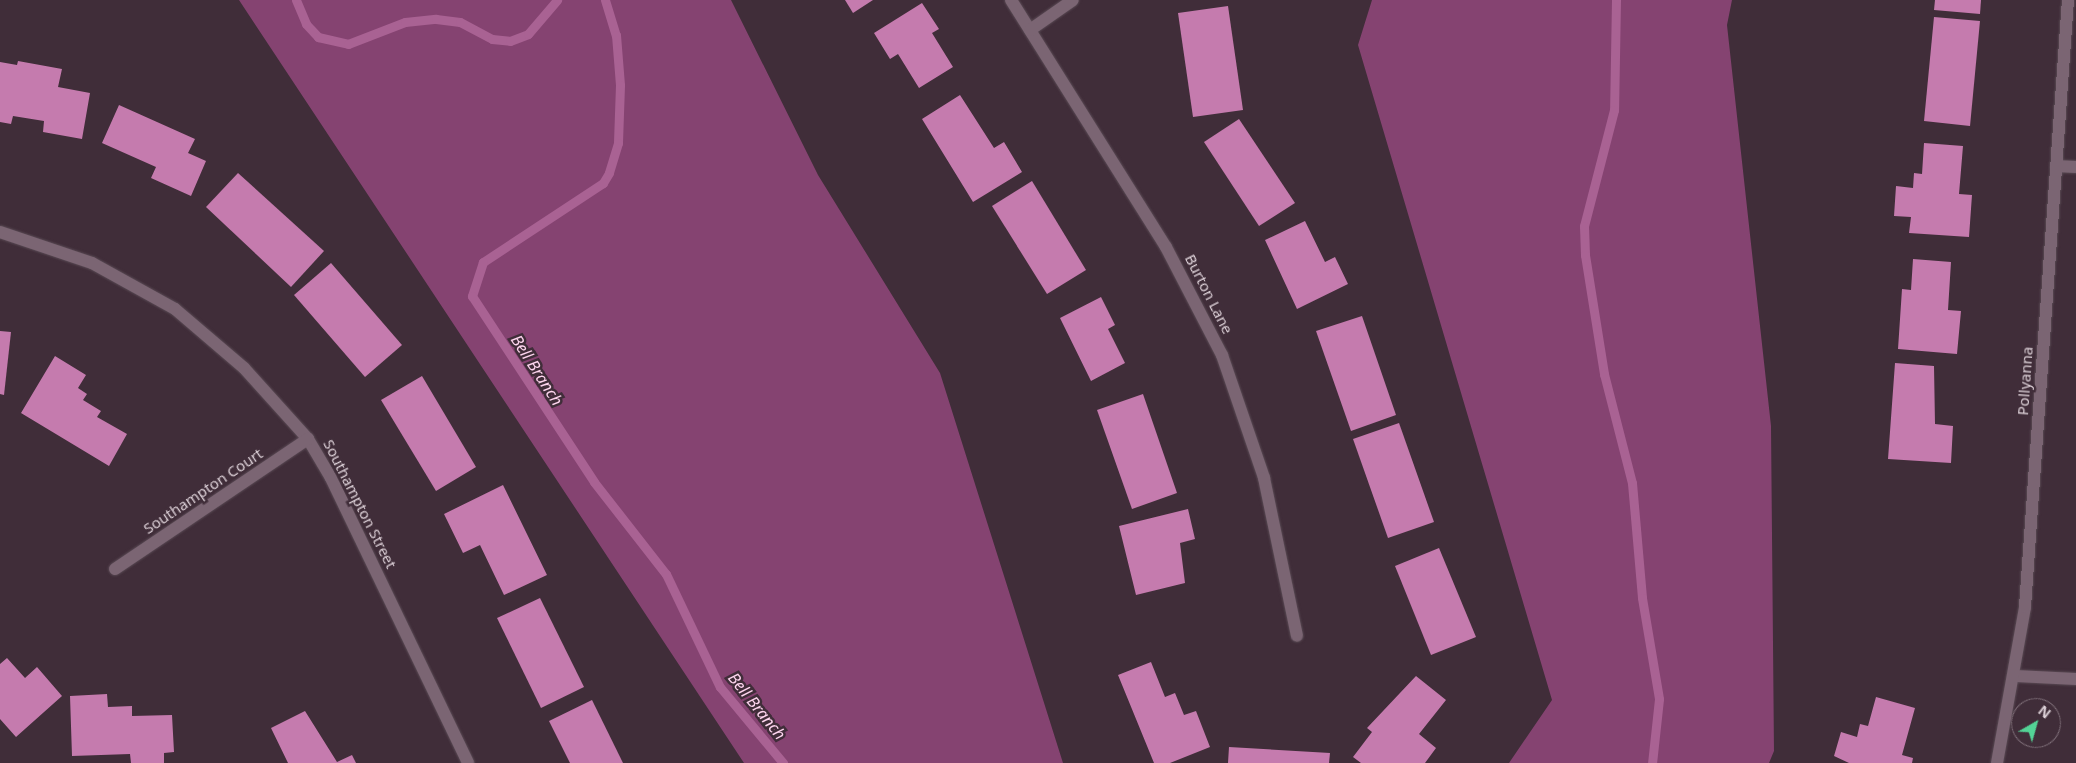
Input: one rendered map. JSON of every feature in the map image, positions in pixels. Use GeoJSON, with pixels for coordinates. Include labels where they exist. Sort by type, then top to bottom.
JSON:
{"type":"FeatureCollection","features":[{"type":"Feature","properties":{"kind":"street","name":"Burton Lane"},"geometry":{"type":"LineString","coordinates":[[1011,0],[1166,247],[1222,355],[1264,478],[1297,636]]}},
{"type":"Feature","properties":{"kind":"street"},"geometry":{"type":"LineString","coordinates":[[1030,30],[1073,0]]}},
{"type":"Feature","properties":{"kind":"street","name":"Pollyanna"},"geometry":{"type":"LineString","coordinates":[[1996,763],[2016,676],[2026,607],[2068,0]]}},
{"type":"Feature","properties":{"kind":"street"},"geometry":{"type":"LineString","coordinates":[[2056,166],[2076,167]]}},
{"type":"Feature","properties":{"kind":"street","name":"Southampton Street"},"geometry":{"type":"LineString","coordinates":[[0,232],[92,263],[175,309],[244,368],[308,439],[468,763]]}},
{"type":"Feature","properties":{"kind":"street","name":"Southampton Court"},"geometry":{"type":"LineString","coordinates":[[115,569],[308,439]]}},
{"type":"Feature","properties":{"kind":"street"},"geometry":{"type":"LineString","coordinates":[[2016,676],[2076,679]]}},
{"type":"Feature","properties":{"kind":"shaded area"},"geometry":{"type":"Polygon","coordinates":[[[239,0],[731,0],[818,175],[940,373],[1063,763],[744,763],[239,0]]]}},
{"type":"Feature","properties":{"kind":"shaded area"},"geometry":{"type":"Polygon","coordinates":[[[1372,0],[1732,0],[1727,25],[1771,426],[1774,751],[1769,763],[1509,763],[1552,700],[1358,45],[1372,0]]]}},
{"type":"Feature","properties":{"kind":"building"},"geometry":{"type":"Polygon","coordinates":[[[845,0],[873,0],[853,13],[845,0]]]}},
{"type":"Feature","properties":{"kind":"building"},"geometry":{"type":"Polygon","coordinates":[[[1935,0],[1981,0],[1980,14],[1934,10],[1935,0]]]}},
{"type":"Feature","properties":{"kind":"building"},"geometry":{"type":"Polygon","coordinates":[[[922,3],[939,29],[932,33],[953,67],[919,88],[898,54],[890,59],[874,33],[922,3]]]}},
{"type":"Feature","properties":{"kind":"building"},"geometry":{"type":"Polygon","coordinates":[[[1228,6],[1243,110],[1193,117],[1178,13],[1228,6]]]}},
{"type":"Feature","properties":{"kind":"building"},"geometry":{"type":"Polygon","coordinates":[[[1934,17],[1980,21],[1970,126],[1924,121],[1934,17]]]}},
{"type":"Feature","properties":{"kind":"building"},"geometry":{"type":"Polygon","coordinates":[[[18,61],[62,69],[58,87],[90,93],[82,139],[43,132],[44,121],[13,116],[11,124],[0,122],[0,62],[17,65],[18,61]]]}},
{"type":"Feature","properties":{"kind":"building"},"geometry":{"type":"Polygon","coordinates":[[[960,95],[994,148],[1004,142],[1022,172],[973,202],[922,119],[960,95]]]}},
{"type":"Feature","properties":{"kind":"building"},"geometry":{"type":"Polygon","coordinates":[[[119,105],[195,139],[188,153],[206,161],[191,196],[151,178],[156,167],[102,143],[119,105]]]}},
{"type":"Feature","properties":{"kind":"building"},"geometry":{"type":"Polygon","coordinates":[[[1239,119],[1295,203],[1259,226],[1204,142],[1239,119]]]}},
{"type":"Feature","properties":{"kind":"building"},"geometry":{"type":"Polygon","coordinates":[[[1924,143],[1963,146],[1959,194],[1972,195],[1969,237],[1909,233],[1911,217],[1894,216],[1896,186],[1913,188],[1914,173],[1922,174],[1924,143]]]}},
{"type":"Feature","properties":{"kind":"building"},"geometry":{"type":"Polygon","coordinates":[[[238,173],[324,251],[291,287],[206,207],[238,173]]]}},
{"type":"Feature","properties":{"kind":"building"},"geometry":{"type":"Polygon","coordinates":[[[1032,181],[1086,270],[1047,294],[992,206],[1032,181]]]}},
{"type":"Feature","properties":{"kind":"building"},"geometry":{"type":"Polygon","coordinates":[[[1305,221],[1325,262],[1335,257],[1348,284],[1297,309],[1265,240],[1305,221]]]}},
{"type":"Feature","properties":{"kind":"building"},"geometry":{"type":"Polygon","coordinates":[[[1913,259],[1951,262],[1948,310],[1961,311],[1957,354],[1898,349],[1902,289],[1911,290],[1913,259]]]}},
{"type":"Feature","properties":{"kind":"building"},"geometry":{"type":"Polygon","coordinates":[[[331,263],[402,345],[365,377],[294,295],[331,263]]]}},
{"type":"Feature","properties":{"kind":"building"},"geometry":{"type":"Polygon","coordinates":[[[1101,297],[1115,325],[1108,329],[1125,363],[1091,381],[1060,318],[1101,297]]]}},
{"type":"Feature","properties":{"kind":"building"},"geometry":{"type":"Polygon","coordinates":[[[1362,316],[1396,415],[1351,431],[1316,331],[1362,316]]]}},
{"type":"Feature","properties":{"kind":"building"},"geometry":{"type":"Polygon","coordinates":[[[0,331],[11,332],[4,395],[0,394],[0,331]]]}},
{"type":"Feature","properties":{"kind":"building"},"geometry":{"type":"Polygon","coordinates":[[[55,356],[86,375],[78,388],[87,394],[83,400],[101,411],[97,417],[127,434],[109,466],[21,413],[55,356]]]}},
{"type":"Feature","properties":{"kind":"building"},"geometry":{"type":"Polygon","coordinates":[[[1895,363],[1934,366],[1935,424],[1953,426],[1951,463],[1888,459],[1895,363]]]}},
{"type":"Feature","properties":{"kind":"building"},"geometry":{"type":"Polygon","coordinates":[[[422,376],[476,467],[436,491],[381,400],[422,376]]]}},
{"type":"Feature","properties":{"kind":"building"},"geometry":{"type":"Polygon","coordinates":[[[1143,394],[1177,493],[1132,509],[1097,410],[1143,394]]]}},
{"type":"Feature","properties":{"kind":"building"},"geometry":{"type":"Polygon","coordinates":[[[1399,423],[1434,522],[1388,538],[1353,439],[1399,423]]]}},
{"type":"Feature","properties":{"kind":"building"},"geometry":{"type":"Polygon","coordinates":[[[503,485],[547,575],[504,595],[480,545],[463,553],[444,514],[503,485]]]}},
{"type":"Feature","properties":{"kind":"building"},"geometry":{"type":"Polygon","coordinates":[[[1188,509],[1195,539],[1180,543],[1185,583],[1136,595],[1119,526],[1188,509]]]}},
{"type":"Feature","properties":{"kind":"building"},"geometry":{"type":"Polygon","coordinates":[[[1439,548],[1476,637],[1431,655],[1395,566],[1439,548]]]}},
{"type":"Feature","properties":{"kind":"building"},"geometry":{"type":"Polygon","coordinates":[[[540,598],[584,687],[541,708],[497,618],[540,598]]]}},
{"type":"Feature","properties":{"kind":"building"},"geometry":{"type":"Polygon","coordinates":[[[7,658],[25,678],[37,667],[62,696],[16,737],[0,719],[0,664],[7,658]]]}},
{"type":"Feature","properties":{"kind":"building"},"geometry":{"type":"Polygon","coordinates":[[[1151,662],[1165,697],[1175,693],[1184,715],[1196,711],[1210,747],[1170,763],[1154,763],[1118,675],[1151,662]]]}},
{"type":"Feature","properties":{"kind":"building"},"geometry":{"type":"Polygon","coordinates":[[[1416,676],[1446,700],[1419,734],[1436,748],[1425,763],[1361,763],[1353,757],[1372,732],[1367,728],[1416,676]]]}},
{"type":"Feature","properties":{"kind":"building"},"geometry":{"type":"Polygon","coordinates":[[[107,694],[108,707],[132,706],[132,716],[172,715],[174,752],[164,753],[164,763],[131,763],[130,754],[72,756],[70,696],[107,694]]]}},
{"type":"Feature","properties":{"kind":"building"},"geometry":{"type":"Polygon","coordinates":[[[1876,697],[1915,708],[1902,755],[1913,758],[1912,763],[1849,763],[1834,756],[1841,732],[1857,737],[1860,724],[1868,726],[1876,697]]]}},
{"type":"Feature","properties":{"kind":"building"},"geometry":{"type":"Polygon","coordinates":[[[592,700],[623,763],[570,763],[549,721],[592,700]]]}},
{"type":"Feature","properties":{"kind":"building"},"geometry":{"type":"Polygon","coordinates":[[[305,711],[337,762],[352,755],[356,763],[288,763],[271,728],[305,711]]]}},
{"type":"Feature","properties":{"kind":"building"},"geometry":{"type":"Polygon","coordinates":[[[1229,747],[1330,753],[1329,763],[1228,763],[1229,747]]]}},
{"type":"Feature","properties":{"kind":"waterway","name":"Bell Branch"},"geometry":{"type":"LineString","coordinates":[[296,0],[306,24],[318,37],[348,44],[405,22],[436,19],[460,22],[492,39],[510,41],[528,34],[557,0]]}},
{"type":"Feature","properties":{"kind":"waterway","name":"Bell Branch"},"geometry":{"type":"LineString","coordinates":[[605,0],[616,35],[620,85],[618,143],[609,173],[603,183],[483,262],[472,296],[594,482],[666,574],[720,687],[783,763]]}},
{"type":"Feature","properties":{"kind":"waterway"},"geometry":{"type":"LineString","coordinates":[[1616,0],[1614,110],[1584,226],[1585,255],[1604,374],[1632,483],[1642,598],[1659,699],[1652,763]]}}]}
